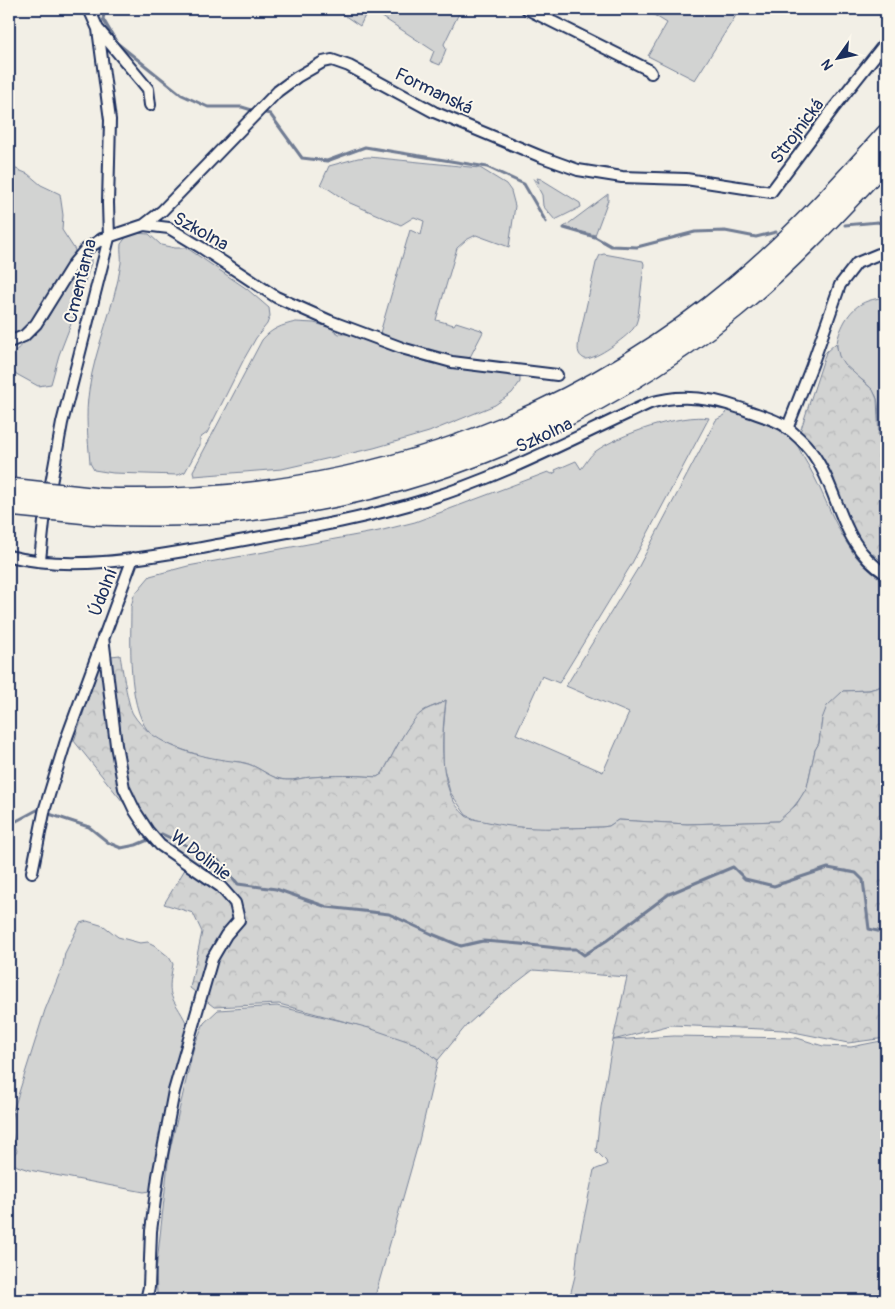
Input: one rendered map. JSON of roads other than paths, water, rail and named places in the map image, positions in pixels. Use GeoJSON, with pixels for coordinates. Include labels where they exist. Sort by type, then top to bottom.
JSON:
{"type":"FeatureCollection","features":[{"type":"Feature","properties":{"kind":"highway"},"geometry":{"type":"LineString","coordinates":[[9,506],[99,507],[276,490],[309,485],[390,466],[470,441],[574,394],[622,367],[668,337],[748,274],[789,237],[886,134]]}},
{"type":"Feature","properties":{"kind":"highway"},"geometry":{"type":"LineString","coordinates":[[9,488],[136,516],[210,514],[305,503],[359,492],[415,477],[484,454],[581,409],[634,379],[692,340],[728,313],[801,248],[886,160]]}},
{"type":"Feature","properties":{"kind":"street","name":"Cmentarna"},"geometry":{"type":"LineString","coordinates":[[40,560],[44,522],[62,423],[109,238],[110,120],[98,29],[89,9]]}},
{"type":"Feature","properties":{"kind":"street"},"geometry":{"type":"LineString","coordinates":[[527,9],[649,70],[651,73]]}},
{"type":"Feature","properties":{"kind":"street"},"geometry":{"type":"LineString","coordinates":[[98,29],[148,89],[150,106]]}},
{"type":"Feature","properties":{"kind":"street","name":"Strojnická"},"geometry":{"type":"LineString","coordinates":[[771,192],[886,42]]}},
{"type":"Feature","properties":{"kind":"street","name":"Formanská"},"geometry":{"type":"LineString","coordinates":[[144,225],[162,211],[278,91],[323,62],[332,60],[349,66],[434,112],[578,170],[622,177],[686,179],[771,192]]}},
{"type":"Feature","properties":{"kind":"street"},"geometry":{"type":"LineString","coordinates":[[162,211],[170,228]]}},
{"type":"Feature","properties":{"kind":"street","name":"Szkolna"},"geometry":{"type":"LineString","coordinates":[[9,342],[24,336],[36,324],[74,263],[85,250],[102,239],[144,225],[170,228],[276,297],[330,321],[395,345],[452,362],[557,375]]}},
{"type":"Feature","properties":{"kind":"street"},"geometry":{"type":"LineString","coordinates":[[787,429],[840,285],[857,263],[886,252]]}},
{"type":"Feature","properties":{"kind":"street","name":"Szkolna"},"geometry":{"type":"LineString","coordinates":[[9,556],[86,564],[176,552],[367,516],[425,500],[475,483],[528,461],[636,409],[662,399],[694,398],[713,400],[784,425],[802,440],[811,451],[857,547],[865,557],[886,574]]}},
{"type":"Feature","properties":{"kind":"street","name":"Údolní"},"geometry":{"type":"LineString","coordinates":[[103,637],[133,558]]}},
{"type":"Feature","properties":{"kind":"street"},"geometry":{"type":"LineString","coordinates":[[32,872],[45,812],[67,737],[103,637]]}},
{"type":"Feature","properties":{"kind":"street","name":"W Dolinie"},"geometry":{"type":"LineString","coordinates":[[103,637],[116,745],[124,788],[135,811],[148,832],[160,845],[221,888],[235,903],[239,920],[226,935],[212,959],[174,1091],[158,1176],[151,1231],[146,1300]]}},
{"type":"Feature","properties":{"kind":"waterway"},"geometry":{"type":"LineString","coordinates":[[105,9],[103,19],[117,43],[182,95],[208,107],[242,107],[255,111]]}},
{"type":"Feature","properties":{"kind":"waterway"},"geometry":{"type":"LineString","coordinates":[[261,112],[270,114],[302,158],[327,161],[365,147],[487,167],[524,184],[546,222]]}},
{"type":"Feature","properties":{"kind":"waterway"},"geometry":{"type":"LineString","coordinates":[[845,225],[878,222],[886,226]]}},
{"type":"Feature","properties":{"kind":"waterway"},"geometry":{"type":"LineString","coordinates":[[564,228],[595,237],[611,246],[637,247],[695,232],[725,231],[756,237],[776,232]]}},
{"type":"Feature","properties":{"kind":"waterway"},"geometry":{"type":"LineString","coordinates":[[9,825],[37,810],[89,827],[109,843],[121,848],[136,845],[162,834],[218,860],[238,884],[276,889],[327,907],[389,914],[461,946],[483,941],[576,949],[584,955],[669,894],[733,867],[745,879],[774,886],[828,868],[856,873],[863,880],[869,929],[886,933]]}}]}
